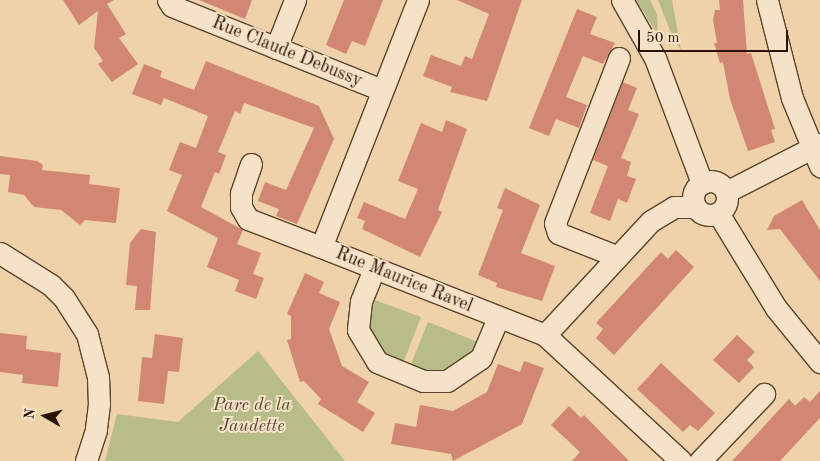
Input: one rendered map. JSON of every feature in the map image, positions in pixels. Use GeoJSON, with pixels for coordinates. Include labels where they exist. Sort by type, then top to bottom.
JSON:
{"type":"FeatureCollection","features":[{"type":"Feature","properties":{"kind":"street","name":"Rue Claude Debussy"},"geometry":{"type":"LineString","coordinates":[[168,0],[172,6],[382,90]]}},
{"type":"Feature","properties":{"kind":"street"},"geometry":{"type":"LineString","coordinates":[[276,48],[295,0]]}},
{"type":"Feature","properties":{"kind":"street","name":"Rue Maurice Ravel"},"geometry":{"type":"LineString","coordinates":[[418,0],[320,247],[545,335]]}},
{"type":"Feature","properties":{"kind":"street"},"geometry":{"type":"LineString","coordinates":[[622,0],[656,58],[702,183]]}},
{"type":"Feature","properties":{"kind":"street"},"geometry":{"type":"LineString","coordinates":[[726,192],[817,153],[781,63],[768,0]]}},
{"type":"Feature","properties":{"kind":"street"},"geometry":{"type":"LineString","coordinates":[[616,256],[558,232],[555,223],[619,58]]}},
{"type":"Feature","properties":{"kind":"street"},"geometry":{"type":"LineString","coordinates":[[251,164],[241,192],[241,207],[248,219],[320,247]]}},
{"type":"Feature","properties":{"kind":"street"},"geometry":{"type":"LineString","coordinates":[[673,458],[545,335],[616,256],[658,215],[674,207],[695,207],[706,215],[718,213],[726,205],[726,192],[716,182],[702,183],[694,192],[695,207]]}},
{"type":"Feature","properties":{"kind":"street"},"geometry":{"type":"LineString","coordinates":[[718,213],[776,308],[820,362]]}},
{"type":"Feature","properties":{"kind":"street"},"geometry":{"type":"LineString","coordinates":[[0,253],[51,285],[64,298],[86,334],[98,377],[99,404],[96,430],[86,461]]}},
{"type":"Feature","properties":{"kind":"street"},"geometry":{"type":"LineString","coordinates":[[374,269],[361,301],[358,330],[377,362],[422,381],[447,381],[481,358],[498,318]]}},
{"type":"Feature","properties":{"kind":"street"},"geometry":{"type":"LineString","coordinates":[[700,461],[764,394]]}},
{"type":"Feature","properties":{"kind":"green space"},"geometry":{"type":"Polygon","coordinates":[[[636,0],[650,0],[657,14],[658,35],[636,0]]]}},
{"type":"Feature","properties":{"kind":"green space"},"geometry":{"type":"Polygon","coordinates":[[[658,0],[672,0],[681,50],[673,38],[658,0]]]}},
{"type":"Feature","properties":{"kind":"green space"},"geometry":{"type":"Polygon","coordinates":[[[375,300],[421,317],[402,366],[388,360],[366,331],[375,300]]]}},
{"type":"Feature","properties":{"kind":"green space"},"geometry":{"type":"Polygon","coordinates":[[[428,322],[483,344],[448,376],[409,369],[428,322]]]}},
{"type":"Feature","properties":{"kind":"green space","name":"Parc de la Jaudette"},"geometry":{"type":"Polygon","coordinates":[[[258,351],[345,461],[105,461],[117,414],[178,422],[258,351]]]}},
{"type":"Feature","properties":{"kind":"building"},"geometry":{"type":"Polygon","coordinates":[[[63,0],[114,0],[107,4],[126,34],[119,38],[138,64],[112,82],[98,64],[103,61],[94,48],[98,11],[79,25],[63,0]]]}},
{"type":"Feature","properties":{"kind":"building"},"geometry":{"type":"Polygon","coordinates":[[[199,0],[252,0],[245,19],[199,0]]]}},
{"type":"Feature","properties":{"kind":"building"},"geometry":{"type":"Polygon","coordinates":[[[344,0],[383,0],[365,46],[352,41],[346,54],[326,45],[344,0]]]}},
{"type":"Feature","properties":{"kind":"building"},"geometry":{"type":"Polygon","coordinates":[[[457,0],[522,0],[487,101],[450,92],[452,87],[423,76],[431,55],[461,66],[465,56],[472,59],[489,14],[457,0]]]}},
{"type":"Feature","properties":{"kind":"building"},"geometry":{"type":"Polygon","coordinates":[[[719,0],[743,0],[747,54],[751,53],[775,129],[771,130],[775,142],[748,151],[730,99],[723,62],[720,63],[714,43],[717,43],[713,20],[715,10],[720,10],[719,0]]]}},
{"type":"Feature","properties":{"kind":"building"},"geometry":{"type":"Polygon","coordinates":[[[577,9],[597,17],[590,34],[615,43],[603,64],[583,56],[566,97],[587,105],[579,128],[556,119],[549,136],[529,128],[577,9]]]}},
{"type":"Feature","properties":{"kind":"building"},"geometry":{"type":"Polygon","coordinates":[[[206,61],[319,106],[334,139],[297,224],[276,216],[279,209],[258,201],[265,182],[286,190],[314,128],[244,103],[240,114],[235,111],[218,152],[226,155],[219,174],[215,172],[201,207],[243,230],[237,244],[261,253],[253,274],[264,278],[256,299],[235,291],[239,280],[207,267],[218,238],[167,211],[182,175],[169,170],[180,142],[196,148],[208,116],[164,98],[161,105],[132,94],[144,64],[162,71],[160,77],[194,90],[206,61]]]}},
{"type":"Feature","properties":{"kind":"building"},"geometry":{"type":"Polygon","coordinates":[[[623,82],[637,88],[628,110],[639,114],[621,158],[631,162],[627,176],[636,179],[627,203],[618,199],[610,221],[590,213],[608,166],[593,160],[623,82]]]}},
{"type":"Feature","properties":{"kind":"building"},"geometry":{"type":"Polygon","coordinates":[[[446,120],[467,129],[438,210],[442,212],[420,257],[362,229],[365,221],[357,218],[364,202],[405,219],[418,189],[398,181],[421,123],[442,132],[446,120]]]}},
{"type":"Feature","properties":{"kind":"building"},"geometry":{"type":"Polygon","coordinates":[[[0,156],[37,161],[43,165],[42,170],[90,175],[89,184],[120,188],[116,223],[85,220],[80,225],[61,210],[34,207],[24,195],[8,192],[10,175],[0,174],[0,156]]]}},
{"type":"Feature","properties":{"kind":"building"},"geometry":{"type":"Polygon","coordinates":[[[505,188],[540,205],[521,253],[555,266],[542,301],[496,287],[497,283],[478,275],[503,210],[497,208],[505,188]]]}},
{"type":"Feature","properties":{"kind":"building"},"geometry":{"type":"Polygon","coordinates":[[[802,200],[820,230],[820,281],[780,229],[767,230],[774,216],[802,200]]]}},
{"type":"Feature","properties":{"kind":"building"},"geometry":{"type":"Polygon","coordinates":[[[141,229],[156,232],[150,310],[135,310],[137,286],[126,285],[130,243],[141,229]]]}},
{"type":"Feature","properties":{"kind":"building"},"geometry":{"type":"Polygon","coordinates":[[[676,250],[694,267],[614,355],[596,338],[603,329],[596,323],[661,252],[668,259],[676,250]]]}},
{"type":"Feature","properties":{"kind":"building"},"geometry":{"type":"Polygon","coordinates":[[[305,273],[324,282],[319,293],[340,302],[329,329],[342,366],[369,382],[357,402],[375,413],[363,432],[318,404],[321,399],[304,381],[300,382],[287,340],[291,339],[291,316],[287,314],[305,273]]]}},
{"type":"Feature","properties":{"kind":"building"},"geometry":{"type":"Polygon","coordinates":[[[0,333],[27,336],[26,349],[61,353],[58,387],[22,383],[23,375],[0,372],[0,333]]]}},
{"type":"Feature","properties":{"kind":"building"},"geometry":{"type":"Polygon","coordinates":[[[155,334],[183,338],[179,372],[168,371],[164,404],[138,401],[142,357],[152,358],[155,334]]]}},
{"type":"Feature","properties":{"kind":"building"},"geometry":{"type":"Polygon","coordinates":[[[737,335],[755,352],[747,360],[754,367],[739,383],[713,360],[737,335]]]}},
{"type":"Feature","properties":{"kind":"building"},"geometry":{"type":"Polygon","coordinates":[[[524,361],[544,368],[522,424],[453,461],[451,454],[391,444],[395,423],[416,427],[420,405],[453,411],[487,392],[498,364],[520,372],[524,361]]]}},
{"type":"Feature","properties":{"kind":"building"},"geometry":{"type":"Polygon","coordinates":[[[661,363],[715,413],[698,431],[690,425],[683,432],[637,389],[661,363]]]}},
{"type":"Feature","properties":{"kind":"building"},"geometry":{"type":"Polygon","coordinates":[[[820,391],[820,418],[780,461],[732,461],[789,399],[795,406],[804,397],[810,402],[820,391]]]}},
{"type":"Feature","properties":{"kind":"building"},"geometry":{"type":"Polygon","coordinates":[[[569,406],[581,418],[584,415],[629,461],[572,461],[580,452],[551,425],[569,406]]]}}]}
